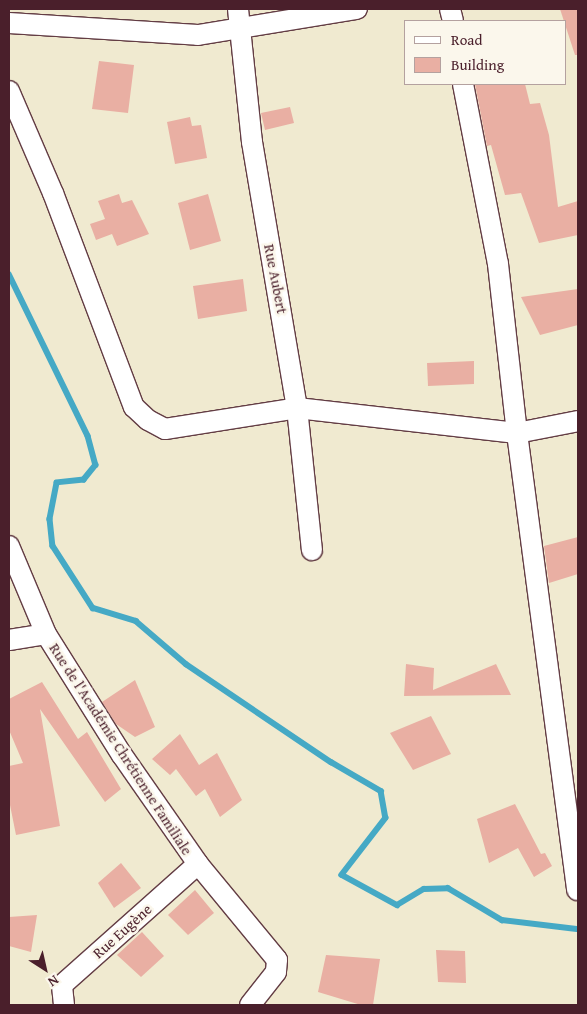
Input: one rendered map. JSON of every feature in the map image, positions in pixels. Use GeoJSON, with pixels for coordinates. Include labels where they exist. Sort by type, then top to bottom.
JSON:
{"type":"FeatureCollection","features":[{"type":"Feature","properties":{"kind":"street","name":"Rue Aubert"},"geometry":{"type":"LineString","coordinates":[[238,9],[238,30],[252,142],[297,408],[312,550]]}},
{"type":"Feature","properties":{"kind":"street"},"geometry":{"type":"LineString","coordinates":[[9,23],[198,35],[238,30],[357,9]]}},
{"type":"Feature","properties":{"kind":"street"},"geometry":{"type":"LineString","coordinates":[[463,85],[498,264],[516,433],[577,890]]}},
{"type":"Feature","properties":{"kind":"street"},"geometry":{"type":"LineString","coordinates":[[9,91],[53,193],[134,407],[148,420],[165,429],[297,408],[516,433],[578,421]]}},
{"type":"Feature","properties":{"kind":"street","name":"Rue de l'Académie Chrétienne Familiale"},"geometry":{"type":"LineString","coordinates":[[9,546],[46,634],[162,815],[198,864],[276,960],[276,972],[250,1005]]}},
{"type":"Feature","properties":{"kind":"street"},"geometry":{"type":"LineString","coordinates":[[9,640],[46,634]]}},
{"type":"Feature","properties":{"kind":"street","name":"Rue Eugène"},"geometry":{"type":"LineString","coordinates":[[64,1005],[62,985],[198,864]]}},
{"type":"Feature","properties":{"kind":"building"},"geometry":{"type":"Polygon","coordinates":[[[560,9],[578,9],[578,55],[575,55],[567,30],[567,20],[564,20],[560,9]]]}},
{"type":"Feature","properties":{"kind":"building"},"geometry":{"type":"Polygon","coordinates":[[[99,61],[134,65],[128,113],[92,109],[99,61]]]}},
{"type":"Feature","properties":{"kind":"building"},"geometry":{"type":"Polygon","coordinates":[[[475,85],[525,85],[530,104],[540,103],[549,135],[558,207],[578,201],[578,235],[539,243],[521,193],[505,195],[491,145],[487,146],[475,85]]]}},
{"type":"Feature","properties":{"kind":"building"},"geometry":{"type":"Polygon","coordinates":[[[290,107],[294,123],[265,130],[261,113],[290,107]]]}},
{"type":"Feature","properties":{"kind":"building"},"geometry":{"type":"Polygon","coordinates":[[[190,117],[192,126],[201,125],[207,158],[175,164],[167,122],[190,117]]]}},
{"type":"Feature","properties":{"kind":"building"},"geometry":{"type":"Polygon","coordinates":[[[119,194],[122,203],[132,200],[149,234],[117,246],[112,234],[96,240],[90,224],[105,219],[98,201],[119,194]]]}},
{"type":"Feature","properties":{"kind":"building"},"geometry":{"type":"Polygon","coordinates":[[[208,194],[221,241],[190,250],[178,203],[208,194]]]}},
{"type":"Feature","properties":{"kind":"building"},"geometry":{"type":"Polygon","coordinates":[[[243,279],[247,311],[198,319],[193,286],[243,279]]]}},
{"type":"Feature","properties":{"kind":"building"},"geometry":{"type":"Polygon","coordinates":[[[578,289],[578,325],[540,335],[521,297],[578,289]]]}},
{"type":"Feature","properties":{"kind":"building"},"geometry":{"type":"Polygon","coordinates":[[[474,361],[474,384],[428,386],[427,363],[474,361]]]}},
{"type":"Feature","properties":{"kind":"building"},"geometry":{"type":"Polygon","coordinates":[[[578,537],[578,574],[549,583],[544,546],[578,537]]]}},
{"type":"Feature","properties":{"kind":"building"},"geometry":{"type":"Polygon","coordinates":[[[406,664],[434,668],[433,690],[496,664],[511,695],[404,696],[406,664]]]}},
{"type":"Feature","properties":{"kind":"building"},"geometry":{"type":"Polygon","coordinates":[[[135,680],[155,727],[135,737],[116,724],[102,702],[135,680]]]}},
{"type":"Feature","properties":{"kind":"building"},"geometry":{"type":"Polygon","coordinates":[[[42,682],[78,739],[87,732],[121,789],[105,802],[40,709],[60,826],[16,835],[9,800],[9,766],[23,763],[9,730],[9,699],[42,682]]]}},
{"type":"Feature","properties":{"kind":"building"},"geometry":{"type":"Polygon","coordinates":[[[431,716],[451,754],[413,770],[390,733],[431,716]]]}},
{"type":"Feature","properties":{"kind":"building"},"geometry":{"type":"Polygon","coordinates":[[[180,734],[199,765],[217,753],[242,800],[220,817],[205,789],[196,796],[176,769],[170,775],[152,759],[180,734]]]}},
{"type":"Feature","properties":{"kind":"building"},"geometry":{"type":"Polygon","coordinates":[[[515,804],[541,854],[545,853],[552,866],[534,877],[518,848],[489,863],[477,819],[515,804]]]}},
{"type":"Feature","properties":{"kind":"building"},"geometry":{"type":"Polygon","coordinates":[[[121,863],[141,888],[114,908],[98,883],[121,863]]]}},
{"type":"Feature","properties":{"kind":"building"},"geometry":{"type":"Polygon","coordinates":[[[195,890],[214,913],[188,935],[168,915],[195,890]]]}},
{"type":"Feature","properties":{"kind":"building"},"geometry":{"type":"Polygon","coordinates":[[[37,915],[31,952],[9,946],[9,917],[37,915]]]}},
{"type":"Feature","properties":{"kind":"building"},"geometry":{"type":"Polygon","coordinates":[[[142,932],[164,956],[141,977],[117,955],[142,932]]]}},
{"type":"Feature","properties":{"kind":"building"},"geometry":{"type":"Polygon","coordinates":[[[436,950],[465,951],[466,983],[438,982],[436,950]]]}},
{"type":"Feature","properties":{"kind":"building"},"geometry":{"type":"Polygon","coordinates":[[[326,955],[380,959],[373,1005],[361,1005],[318,992],[326,955]]]}},
{"type":"Feature","properties":{"kind":"waterway"},"geometry":{"type":"LineString","coordinates":[[9,274],[88,436],[96,465],[84,480],[57,483],[50,519],[53,546],[93,608],[136,621],[186,664],[331,762],[381,791],[386,818],[342,875],[397,905],[424,889],[448,888],[502,920],[578,929]]}}]}
